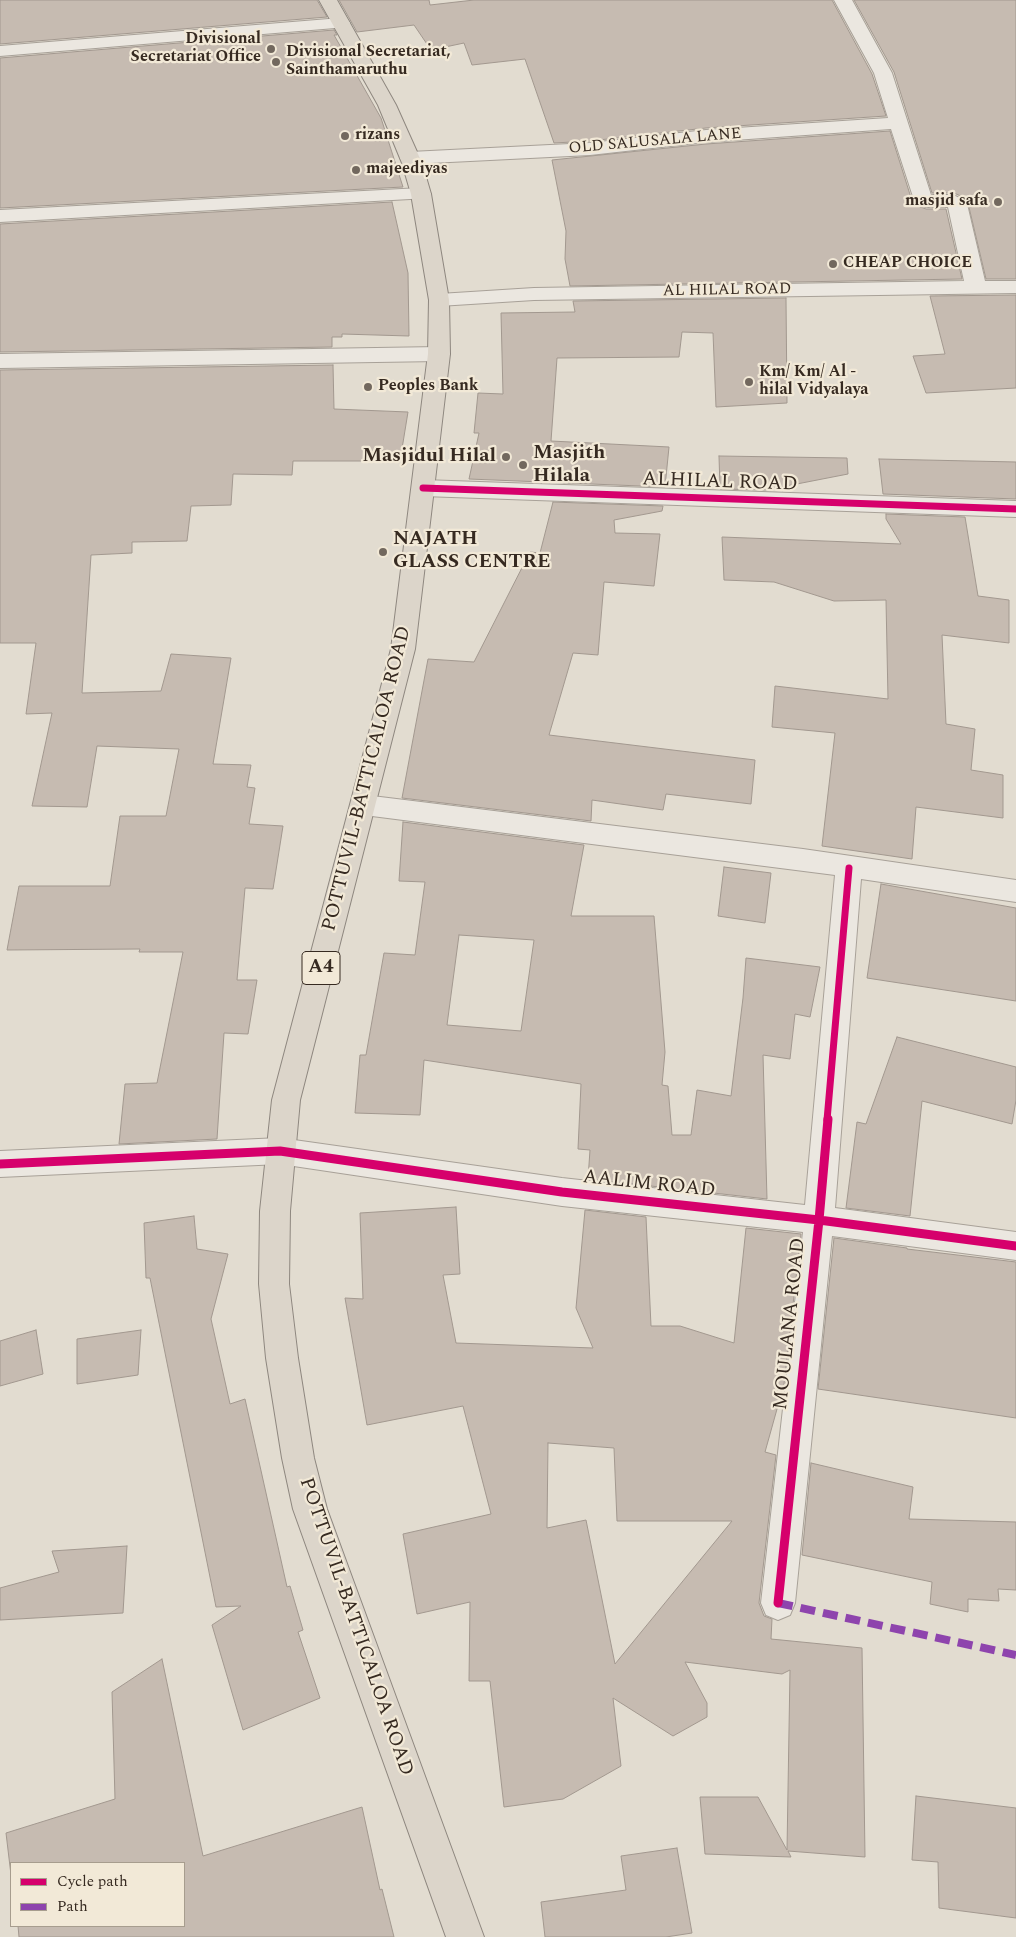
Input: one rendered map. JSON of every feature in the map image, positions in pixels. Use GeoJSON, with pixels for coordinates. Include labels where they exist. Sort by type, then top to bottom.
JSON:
{"type":"FeatureCollection","features":[{"type":"Feature","properties":{"kind":"highway","name":"POTTUVIL-BATTICALOA ROAD"},"geometry":{"type":"LineString","coordinates":[[335,11],[388,104],[410,158],[421,194],[439,300],[439,354],[403,649],[286,1100],[275,1211],[274,1284],[282,1358],[298,1458],[308,1501],[333,1577],[465,1937]]}},
{"type":"Feature","properties":{"kind":"street"},"geometry":{"type":"LineString","coordinates":[[843,0],[883,73],[922,199],[926,201],[953,201],[957,204],[976,288]]}},
{"type":"Feature","properties":{"kind":"street"},"geometry":{"type":"LineString","coordinates":[[0,51],[335,11]]}},
{"type":"Feature","properties":{"kind":"street","name":"OLD SALUSALA LANE"},"geometry":{"type":"LineString","coordinates":[[410,158],[590,149],[706,136],[899,123]]}},
{"type":"Feature","properties":{"kind":"street"},"geometry":{"type":"LineString","coordinates":[[0,216],[421,194]]}},
{"type":"Feature","properties":{"kind":"street","name":"AL HILAL ROAD"},"geometry":{"type":"LineString","coordinates":[[439,300],[534,294],[1016,287]]}},
{"type":"Feature","properties":{"kind":"street"},"geometry":{"type":"LineString","coordinates":[[0,361],[439,354]]}},
{"type":"Feature","properties":{"kind":"street","name":"ALHILAL ROAD"},"geometry":{"type":"LineString","coordinates":[[423,488],[1016,509]]}},
{"type":"Feature","properties":{"kind":"street"},"geometry":{"type":"LineString","coordinates":[[364,805],[1016,891]]}},
{"type":"Feature","properties":{"kind":"street","name":"MOULANA ROAD"},"geometry":{"type":"LineString","coordinates":[[778,1603],[819,1220],[849,868]]}},
{"type":"Feature","properties":{"kind":"street","name":"AALIM ROAD"},"geometry":{"type":"LineString","coordinates":[[0,1164],[280,1151],[562,1192],[819,1220],[1016,1246]]}},
{"type":"Feature","properties":{"kind":"building"},"geometry":{"type":"Polygon","coordinates":[[[0,0],[317,0],[327,17],[0,44],[0,0]]]}},
{"type":"Feature","properties":{"kind":"building"},"geometry":{"type":"Polygon","coordinates":[[[339,0],[429,0],[430,5],[474,0],[832,0],[872,74],[886,116],[706,128],[590,141],[554,143],[525,59],[472,65],[464,43],[431,50],[414,25],[357,32],[339,0]]]}},
{"type":"Feature","properties":{"kind":"building"},"geometry":{"type":"Polygon","coordinates":[[[854,0],[1016,0],[1016,279],[986,279],[968,203],[965,198],[954,193],[932,193],[894,72],[854,0]]]}},
{"type":"Feature","properties":{"kind":"building"},"geometry":{"type":"Polygon","coordinates":[[[334,30],[337,35],[334,35],[381,118],[403,187],[0,208],[0,58],[334,30]]]}},
{"type":"Feature","properties":{"kind":"building"},"geometry":{"type":"Polygon","coordinates":[[[890,131],[913,204],[926,209],[946,209],[962,279],[570,286],[565,259],[566,231],[552,160],[706,144],[890,131]]]}},
{"type":"Feature","properties":{"kind":"building"},"geometry":{"type":"Polygon","coordinates":[[[392,202],[408,273],[409,336],[342,334],[342,337],[332,337],[332,347],[0,352],[0,224],[392,202]]]}},
{"type":"Feature","properties":{"kind":"building"},"geometry":{"type":"Polygon","coordinates":[[[1016,295],[1016,388],[926,393],[913,356],[945,354],[930,296],[1016,295]]]}},
{"type":"Feature","properties":{"kind":"building"},"geometry":{"type":"Polygon","coordinates":[[[786,298],[787,403],[716,407],[713,333],[682,332],[679,357],[557,358],[551,441],[669,447],[665,487],[469,479],[479,433],[474,433],[478,393],[503,394],[501,313],[575,312],[573,301],[786,298]]]}},
{"type":"Feature","properties":{"kind":"building"},"geometry":{"type":"Polygon","coordinates":[[[333,365],[334,409],[408,412],[400,461],[293,461],[292,475],[233,474],[231,505],[191,506],[187,541],[132,542],[132,553],[91,555],[82,693],[161,691],[171,654],[231,658],[213,764],[251,765],[247,787],[255,788],[249,824],[283,826],[273,889],[245,888],[237,980],[257,980],[248,1034],[224,1033],[217,1139],[119,1144],[125,1084],[157,1083],[183,952],[139,952],[140,949],[7,950],[19,886],[110,886],[120,816],[166,816],[179,749],[97,746],[87,807],[32,806],[52,713],[26,714],[36,643],[0,643],[0,370],[333,365]]]}},
{"type":"Feature","properties":{"kind":"building"},"geometry":{"type":"Polygon","coordinates":[[[719,456],[847,458],[848,474],[766,490],[720,489],[719,456]]]}},
{"type":"Feature","properties":{"kind":"building"},"geometry":{"type":"Polygon","coordinates":[[[879,459],[1016,462],[1016,499],[883,494],[879,459]]]}},
{"type":"Feature","properties":{"kind":"building"},"geometry":{"type":"Polygon","coordinates":[[[553,502],[663,506],[662,511],[614,520],[615,533],[660,534],[654,586],[604,582],[598,655],[573,653],[549,735],[755,760],[751,804],[666,794],[663,810],[592,800],[591,821],[402,798],[428,659],[474,662],[530,552],[540,553],[553,502]]]}},
{"type":"Feature","properties":{"kind":"building"},"geometry":{"type":"Polygon","coordinates":[[[886,514],[965,517],[978,596],[1009,600],[1009,643],[942,635],[946,724],[975,729],[971,770],[1003,775],[1003,818],[916,807],[912,859],[822,846],[835,733],[772,727],[775,686],[888,699],[886,600],[834,601],[774,582],[724,580],[722,537],[901,544],[886,519],[886,514]]]}},
{"type":"Feature","properties":{"kind":"building"},"geometry":{"type":"Polygon","coordinates":[[[403,822],[584,845],[571,916],[654,916],[665,1052],[662,1085],[668,1086],[672,1135],[691,1135],[697,1090],[731,1096],[746,958],[820,967],[810,1017],[795,1014],[790,1059],[763,1055],[767,1199],[588,1179],[590,1150],[578,1149],[581,1084],[424,1060],[420,1115],[355,1113],[360,1055],[366,1055],[384,953],[415,955],[425,882],[399,881],[403,822]],[[459,935],[447,1025],[521,1031],[534,940],[459,935]]]}},
{"type":"Feature","properties":{"kind":"building"},"geometry":{"type":"Polygon","coordinates":[[[724,867],[771,873],[765,923],[718,916],[724,867]]]}},
{"type":"Feature","properties":{"kind":"building"},"geometry":{"type":"Polygon","coordinates":[[[881,884],[1016,908],[1016,1001],[867,978],[881,884]]]}},
{"type":"Feature","properties":{"kind":"building"},"geometry":{"type":"Polygon","coordinates":[[[897,1037],[1016,1067],[1016,1100],[1012,1124],[922,1101],[910,1216],[846,1208],[857,1122],[866,1124],[897,1037]]]}},
{"type":"Feature","properties":{"kind":"building"},"geometry":{"type":"Polygon","coordinates":[[[456,1207],[460,1274],[443,1275],[456,1343],[593,1348],[576,1308],[585,1210],[646,1217],[651,1326],[680,1326],[734,1343],[746,1228],[801,1234],[784,1384],[765,1452],[776,1455],[759,1603],[764,1616],[772,1619],[771,1639],[862,1648],[865,1857],[788,1851],[791,1857],[705,1854],[700,1797],[758,1797],[787,1850],[790,1670],[782,1674],[685,1662],[707,1703],[707,1717],[673,1736],[613,1698],[621,1766],[563,1799],[504,1807],[490,1681],[469,1681],[470,1602],[417,1614],[403,1534],[491,1514],[463,1406],[367,1425],[345,1298],[363,1299],[360,1213],[456,1207]],[[548,1443],[547,1528],[586,1520],[615,1664],[732,1521],[617,1521],[614,1448],[548,1443]]]}},
{"type":"Feature","properties":{"kind":"building"},"geometry":{"type":"Polygon","coordinates":[[[194,1216],[197,1249],[228,1254],[211,1319],[230,1404],[245,1399],[287,1587],[290,1586],[303,1630],[298,1632],[320,1698],[243,1730],[212,1625],[241,1606],[216,1607],[150,1278],[146,1278],[144,1223],[194,1216]]]}},
{"type":"Feature","properties":{"kind":"building"},"geometry":{"type":"Polygon","coordinates":[[[834,1238],[1016,1262],[1016,1418],[818,1389],[834,1238]]]}},
{"type":"Feature","properties":{"kind":"building"},"geometry":{"type":"Polygon","coordinates":[[[36,1330],[43,1374],[0,1386],[0,1341],[36,1330]]]}},
{"type":"Feature","properties":{"kind":"building"},"geometry":{"type":"Polygon","coordinates":[[[141,1330],[138,1375],[77,1384],[77,1339],[141,1330]]]}},
{"type":"Feature","properties":{"kind":"building"},"geometry":{"type":"Polygon","coordinates":[[[811,1463],[913,1487],[909,1519],[1016,1522],[1016,1590],[998,1589],[999,1601],[968,1599],[968,1612],[930,1604],[932,1582],[802,1555],[811,1463]]]}},
{"type":"Feature","properties":{"kind":"building"},"geometry":{"type":"Polygon","coordinates":[[[127,1546],[123,1613],[0,1620],[0,1588],[59,1572],[52,1551],[127,1546]]]}},
{"type":"Feature","properties":{"kind":"building"},"geometry":{"type":"Polygon","coordinates":[[[162,1659],[203,1856],[362,1807],[380,1890],[382,1889],[394,1937],[19,1937],[18,1927],[185,1927],[185,1862],[10,1862],[10,1867],[6,1833],[115,1799],[112,1692],[162,1659]]]}},
{"type":"Feature","properties":{"kind":"building"},"geometry":{"type":"Polygon","coordinates":[[[916,1796],[1016,1808],[1016,1918],[939,1908],[938,1862],[912,1860],[916,1796]]]}},
{"type":"Feature","properties":{"kind":"building"},"geometry":{"type":"Polygon","coordinates":[[[677,1848],[692,1933],[666,1937],[545,1937],[541,1902],[626,1890],[621,1856],[677,1848]]]}},
{"type":"Feature","properties":{"kind":"marked path"},"geometry":{"type":"LineString","coordinates":[[778,1603],[1016,1655]]}},
{"type":"Feature","properties":{"kind":"cycle path"},"geometry":{"type":"LineString","coordinates":[[423,488],[1016,509]]}},
{"type":"Feature","properties":{"kind":"cycle path"},"geometry":{"type":"LineString","coordinates":[[778,1603],[819,1220],[849,868]]}},
{"type":"Feature","properties":{"kind":"cycle path"},"geometry":{"type":"LineString","coordinates":[[0,1164],[280,1151],[562,1192],[819,1220],[1016,1246]]}},
{"type":"Feature","properties":{"kind":"place","name":"Divisional Secretariat Office"},"geometry":{"type":"Point","coordinates":[271,49]}},
{"type":"Feature","properties":{"kind":"place","name":"Divisional Secretariat, Sainthamaruthu"},"geometry":{"type":"Point","coordinates":[276,62]}},
{"type":"Feature","properties":{"kind":"place","name":"rizans"},"geometry":{"type":"Point","coordinates":[345,136]}},
{"type":"Feature","properties":{"kind":"place","name":"majeediyas"},"geometry":{"type":"Point","coordinates":[356,170]}},
{"type":"Feature","properties":{"kind":"place","name":"masjid safa"},"geometry":{"type":"Point","coordinates":[998,202]}},
{"type":"Feature","properties":{"kind":"place","name":"CHEAP CHOICE"},"geometry":{"type":"Point","coordinates":[833,264]}},
{"type":"Feature","properties":{"kind":"place","name":"Km/ Km/ Al - hilal Vidyalaya"},"geometry":{"type":"Point","coordinates":[749,382]}},
{"type":"Feature","properties":{"kind":"place","name":"Peoples Bank"},"geometry":{"type":"Point","coordinates":[368,387]}},
{"type":"Feature","properties":{"kind":"place","name":"Masjidul Hilal"},"geometry":{"type":"Point","coordinates":[506,457]}},
{"type":"Feature","properties":{"kind":"place","name":"Masjith Hilala"},"geometry":{"type":"Point","coordinates":[523,465]}},
{"type":"Feature","properties":{"kind":"place","name":"NAJATH GLASS CENTRE"},"geometry":{"type":"Point","coordinates":[383,552]}}]}
